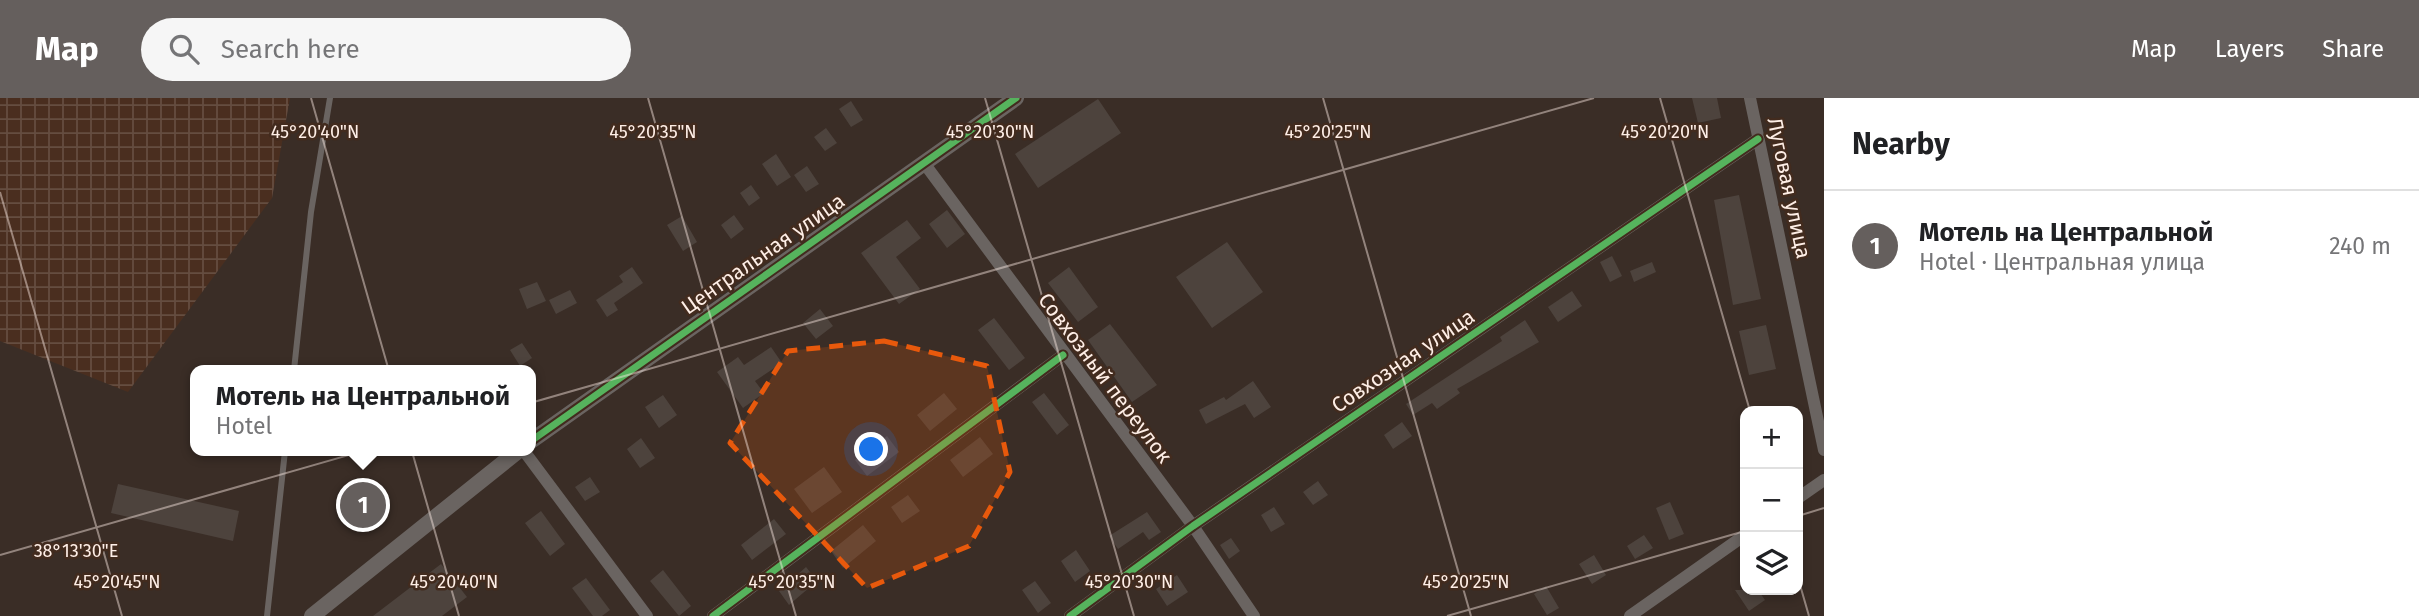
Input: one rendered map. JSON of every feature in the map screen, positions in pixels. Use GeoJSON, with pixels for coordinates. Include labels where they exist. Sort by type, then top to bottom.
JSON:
{"type":"FeatureCollection","features":[{"type":"Feature","properties":{"kind":"street","name":"Центральная улица"},"geometry":{"type":"LineString","coordinates":[[536,437],[1016,98]]}},
{"type":"Feature","properties":{"kind":"street","name":"Луговая улица"},"geometry":{"type":"LineString","coordinates":[[1750,98],[1824,450]]}},
{"type":"Feature","properties":{"kind":"street","name":"Совхозная улица"},"geometry":{"type":"LineString","coordinates":[[1070,616],[1193,526],[1758,139]]}},
{"type":"Feature","properties":{"kind":"street","name":"Совхозный переулок"},"geometry":{"type":"LineString","coordinates":[[924,163],[1063,355],[1193,526],[1254,616]]}},
{"type":"Feature","properties":{"kind":"street"},"geometry":{"type":"LineString","coordinates":[[713,616],[1063,355]]}},
{"type":"Feature","properties":{"kind":"street"},"geometry":{"type":"LineString","coordinates":[[312,616],[512,456]]}},
{"type":"Feature","properties":{"kind":"street"},"geometry":{"type":"LineString","coordinates":[[528,456],[647,616]]}},
{"type":"Feature","properties":{"kind":"street"},"geometry":{"type":"LineString","coordinates":[[1803,495],[1824,480]]}},
{"type":"Feature","properties":{"kind":"street"},"geometry":{"type":"LineString","coordinates":[[1630,616],[1740,539]]}},
{"type":"Feature","properties":{"kind":"lane"},"geometry":{"type":"LineString","coordinates":[[295,365],[311,212],[330,98]]}},
{"type":"Feature","properties":{"kind":"lane"},"geometry":{"type":"LineString","coordinates":[[267,616],[284,456]]}},
{"type":"Feature","properties":{"kind":"highlighted area"},"geometry":{"type":"Polygon","coordinates":[[[884,341],[987,366],[1010,472],[969,546],[867,588],[730,443],[788,351],[884,341]]]}},
{"type":"Feature","properties":{"kind":"shaded area"},"geometry":{"type":"Polygon","coordinates":[[[0,98],[290,98],[272,198],[128,392],[0,341],[0,98]]]}},
{"type":"Feature","properties":{"kind":"building"},"geometry":{"type":"Polygon","coordinates":[[[1692,98],[1717,98],[1721,118],[1698,123],[1692,98]]]}},
{"type":"Feature","properties":{"kind":"building"},"geometry":{"type":"Polygon","coordinates":[[[1098,99],[1121,133],[1038,188],[1015,154],[1098,99]]]}},
{"type":"Feature","properties":{"kind":"building"},"geometry":{"type":"Polygon","coordinates":[[[851,101],[863,120],[851,127],[839,109],[851,101]]]}},
{"type":"Feature","properties":{"kind":"building"},"geometry":{"type":"Polygon","coordinates":[[[826,128],[837,143],[825,151],[814,137],[826,128]]]}},
{"type":"Feature","properties":{"kind":"building"},"geometry":{"type":"Polygon","coordinates":[[[776,154],[791,177],[777,186],[762,164],[776,154]]]}},
{"type":"Feature","properties":{"kind":"building"},"geometry":{"type":"Polygon","coordinates":[[[807,166],[819,184],[806,192],[794,175],[807,166]]]}},
{"type":"Feature","properties":{"kind":"building"},"geometry":{"type":"Polygon","coordinates":[[[751,185],[760,198],[749,206],[740,193],[751,185]]]}},
{"type":"Feature","properties":{"kind":"building"},"geometry":{"type":"Polygon","coordinates":[[[1739,195],[1761,299],[1733,305],[1714,200],[1739,195]]]}},
{"type":"Feature","properties":{"kind":"building"},"geometry":{"type":"Polygon","coordinates":[[[947,210],[965,234],[947,248],[929,224],[947,210]]]}},
{"type":"Feature","properties":{"kind":"building"},"geometry":{"type":"Polygon","coordinates":[[[734,215],[744,229],[731,239],[721,225],[734,215]]]}},
{"type":"Feature","properties":{"kind":"building"},"geometry":{"type":"Polygon","coordinates":[[[682,216],[697,242],[683,251],[667,225],[682,216]]]}},
{"type":"Feature","properties":{"kind":"building"},"geometry":{"type":"Polygon","coordinates":[[[907,220],[921,238],[896,257],[920,289],[899,304],[861,253],[907,220]]]}},
{"type":"Feature","properties":{"kind":"building"},"geometry":{"type":"Polygon","coordinates":[[[1227,242],[1263,292],[1212,328],[1176,277],[1227,242]]]}},
{"type":"Feature","properties":{"kind":"building"},"geometry":{"type":"Polygon","coordinates":[[[1612,256],[1622,276],[1610,282],[1600,262],[1612,256]]]}},
{"type":"Feature","properties":{"kind":"building"},"geometry":{"type":"Polygon","coordinates":[[[1652,262],[1656,272],[1634,282],[1630,271],[1652,262]]]}},
{"type":"Feature","properties":{"kind":"building"},"geometry":{"type":"Polygon","coordinates":[[[632,267],[643,283],[614,303],[618,310],[607,317],[596,300],[623,282],[619,276],[632,267]]]}},
{"type":"Feature","properties":{"kind":"building"},"geometry":{"type":"Polygon","coordinates":[[[1069,267],[1098,307],[1078,322],[1048,283],[1069,267]]]}},
{"type":"Feature","properties":{"kind":"building"},"geometry":{"type":"Polygon","coordinates":[[[537,282],[546,301],[527,309],[519,289],[537,282]]]}},
{"type":"Feature","properties":{"kind":"building"},"geometry":{"type":"Polygon","coordinates":[[[570,290],[577,303],[556,314],[549,300],[570,290]]]}},
{"type":"Feature","properties":{"kind":"building"},"geometry":{"type":"Polygon","coordinates":[[[1572,291],[1582,306],[1558,322],[1548,307],[1572,291]]]}},
{"type":"Feature","properties":{"kind":"building"},"geometry":{"type":"Polygon","coordinates":[[[820,309],[833,326],[816,339],[803,323],[820,309]]]}},
{"type":"Feature","properties":{"kind":"building"},"geometry":{"type":"Polygon","coordinates":[[[994,318],[1025,358],[1009,370],[978,330],[994,318]]]}},
{"type":"Feature","properties":{"kind":"building"},"geometry":{"type":"Polygon","coordinates":[[[1525,320],[1539,342],[1457,389],[1460,393],[1437,409],[1432,403],[1413,415],[1406,404],[1502,341],[1500,337],[1525,320]]]}},
{"type":"Feature","properties":{"kind":"building"},"geometry":{"type":"Polygon","coordinates":[[[1110,324],[1157,385],[1132,402],[1088,340],[1110,324]]]}},
{"type":"Feature","properties":{"kind":"building"},"geometry":{"type":"Polygon","coordinates":[[[1766,325],[1776,369],[1749,375],[1739,331],[1766,325]]]}},
{"type":"Feature","properties":{"kind":"building"},"geometry":{"type":"Polygon","coordinates":[[[522,343],[532,358],[519,365],[510,350],[522,343]]]}},
{"type":"Feature","properties":{"kind":"building"},"geometry":{"type":"Polygon","coordinates":[[[771,347],[782,363],[755,381],[764,393],[743,408],[717,372],[738,357],[744,365],[771,347]]]}},
{"type":"Feature","properties":{"kind":"building"},"geometry":{"type":"Polygon","coordinates":[[[1253,381],[1271,407],[1254,418],[1245,404],[1206,424],[1199,410],[1224,397],[1226,400],[1253,381]]]}},
{"type":"Feature","properties":{"kind":"building"},"geometry":{"type":"Polygon","coordinates":[[[944,393],[957,409],[930,431],[917,415],[944,393]]]}},
{"type":"Feature","properties":{"kind":"building"},"geometry":{"type":"Polygon","coordinates":[[[1044,393],[1069,425],[1057,435],[1032,402],[1044,393]]]}},
{"type":"Feature","properties":{"kind":"building"},"geometry":{"type":"Polygon","coordinates":[[[663,395],[677,415],[659,428],[645,407],[663,395]]]}},
{"type":"Feature","properties":{"kind":"building"},"geometry":{"type":"Polygon","coordinates":[[[1402,422],[1412,436],[1393,449],[1384,435],[1402,422]]]}},
{"type":"Feature","properties":{"kind":"building"},"geometry":{"type":"Polygon","coordinates":[[[887,436],[899,452],[867,476],[855,460],[887,436]]]}},
{"type":"Feature","properties":{"kind":"building"},"geometry":{"type":"Polygon","coordinates":[[[980,437],[993,454],[963,477],[950,460],[980,437]]]}},
{"type":"Feature","properties":{"kind":"building"},"geometry":{"type":"Polygon","coordinates":[[[641,438],[655,458],[640,468],[627,449],[641,438]]]}},
{"type":"Feature","properties":{"kind":"building"},"geometry":{"type":"Polygon","coordinates":[[[824,467],[842,492],[812,513],[794,489],[824,467]]]}},
{"type":"Feature","properties":{"kind":"building"},"geometry":{"type":"Polygon","coordinates":[[[590,477],[600,492],[585,501],[575,487],[590,477]]]}},
{"type":"Feature","properties":{"kind":"building"},"geometry":{"type":"Polygon","coordinates":[[[1318,481],[1328,495],[1313,505],[1303,492],[1318,481]]]}},
{"type":"Feature","properties":{"kind":"building"},"geometry":{"type":"Polygon","coordinates":[[[118,484],[239,511],[233,541],[111,513],[118,484]]]}},
{"type":"Feature","properties":{"kind":"building"},"geometry":{"type":"Polygon","coordinates":[[[908,495],[920,511],[902,523],[891,507],[908,495]]]}},
{"type":"Feature","properties":{"kind":"building"},"geometry":{"type":"Polygon","coordinates":[[[1670,502],[1684,534],[1669,540],[1656,508],[1670,502]]]}},
{"type":"Feature","properties":{"kind":"building"},"geometry":{"type":"Polygon","coordinates":[[[1274,507],[1285,524],[1271,532],[1261,515],[1274,507]]]}},
{"type":"Feature","properties":{"kind":"building"},"geometry":{"type":"Polygon","coordinates":[[[541,511],[565,544],[550,556],[525,523],[541,511]]]}},
{"type":"Feature","properties":{"kind":"building"},"geometry":{"type":"Polygon","coordinates":[[[1147,512],[1161,532],[1149,540],[1143,532],[1118,549],[1109,536],[1147,512]]]}},
{"type":"Feature","properties":{"kind":"building"},"geometry":{"type":"Polygon","coordinates":[[[774,519],[786,534],[752,560],[741,545],[774,519]]]}},
{"type":"Feature","properties":{"kind":"building"},"geometry":{"type":"Polygon","coordinates":[[[863,525],[876,541],[843,568],[831,551],[863,525]]]}},
{"type":"Feature","properties":{"kind":"building"},"geometry":{"type":"Polygon","coordinates":[[[1644,535],[1653,548],[1635,559],[1627,546],[1644,535]]]}},
{"type":"Feature","properties":{"kind":"building"},"geometry":{"type":"Polygon","coordinates":[[[1231,538],[1240,551],[1229,559],[1220,545],[1231,538]]]}},
{"type":"Feature","properties":{"kind":"building"},"geometry":{"type":"Polygon","coordinates":[[[1076,550],[1090,571],[1075,582],[1061,561],[1076,550]]]}},
{"type":"Feature","properties":{"kind":"building"},"geometry":{"type":"Polygon","coordinates":[[[1594,555],[1606,575],[1592,584],[1579,564],[1594,555]]]}},
{"type":"Feature","properties":{"kind":"building"},"geometry":{"type":"Polygon","coordinates":[[[441,564],[467,597],[442,616],[373,616],[441,564]]]}},
{"type":"Feature","properties":{"kind":"building"},"geometry":{"type":"Polygon","coordinates":[[[806,567],[817,581],[789,605],[779,591],[806,567]]]}},
{"type":"Feature","properties":{"kind":"building"},"geometry":{"type":"Polygon","coordinates":[[[663,570],[691,606],[679,616],[650,581],[663,570]]]}},
{"type":"Feature","properties":{"kind":"building"},"geometry":{"type":"Polygon","coordinates":[[[1177,575],[1188,592],[1167,606],[1156,589],[1177,575]]]}},
{"type":"Feature","properties":{"kind":"building"},"geometry":{"type":"Polygon","coordinates":[[[586,578],[610,610],[602,616],[593,616],[572,588],[586,578]]]}},
{"type":"Feature","properties":{"kind":"building"},"geometry":{"type":"Polygon","coordinates":[[[1035,581],[1051,603],[1038,613],[1022,590],[1035,581]]]}},
{"type":"Feature","properties":{"kind":"building"},"geometry":{"type":"Polygon","coordinates":[[[1546,586],[1559,608],[1547,615],[1534,594],[1546,586]]]}},
{"type":"Feature","properties":{"kind":"building"},"geometry":{"type":"Polygon","coordinates":[[[1735,590],[1740,590],[1740,595],[1762,595],[1765,600],[1749,611],[1735,590]]]}},
{"type":"Feature","properties":{"kind":"cycle path"},"geometry":{"type":"LineString","coordinates":[[536,437],[1016,98]]}},
{"type":"Feature","properties":{"kind":"cycle path"},"geometry":{"type":"LineString","coordinates":[[1070,616],[1193,526],[1758,139]]}},
{"type":"Feature","properties":{"kind":"cycle path"},"geometry":{"type":"LineString","coordinates":[[713,616],[1063,355]]}},
{"type":"Feature","properties":{"kind":"place","name":"Мотель на Центральной"},"geometry":{"type":"Point","coordinates":[363,505]}}]}
